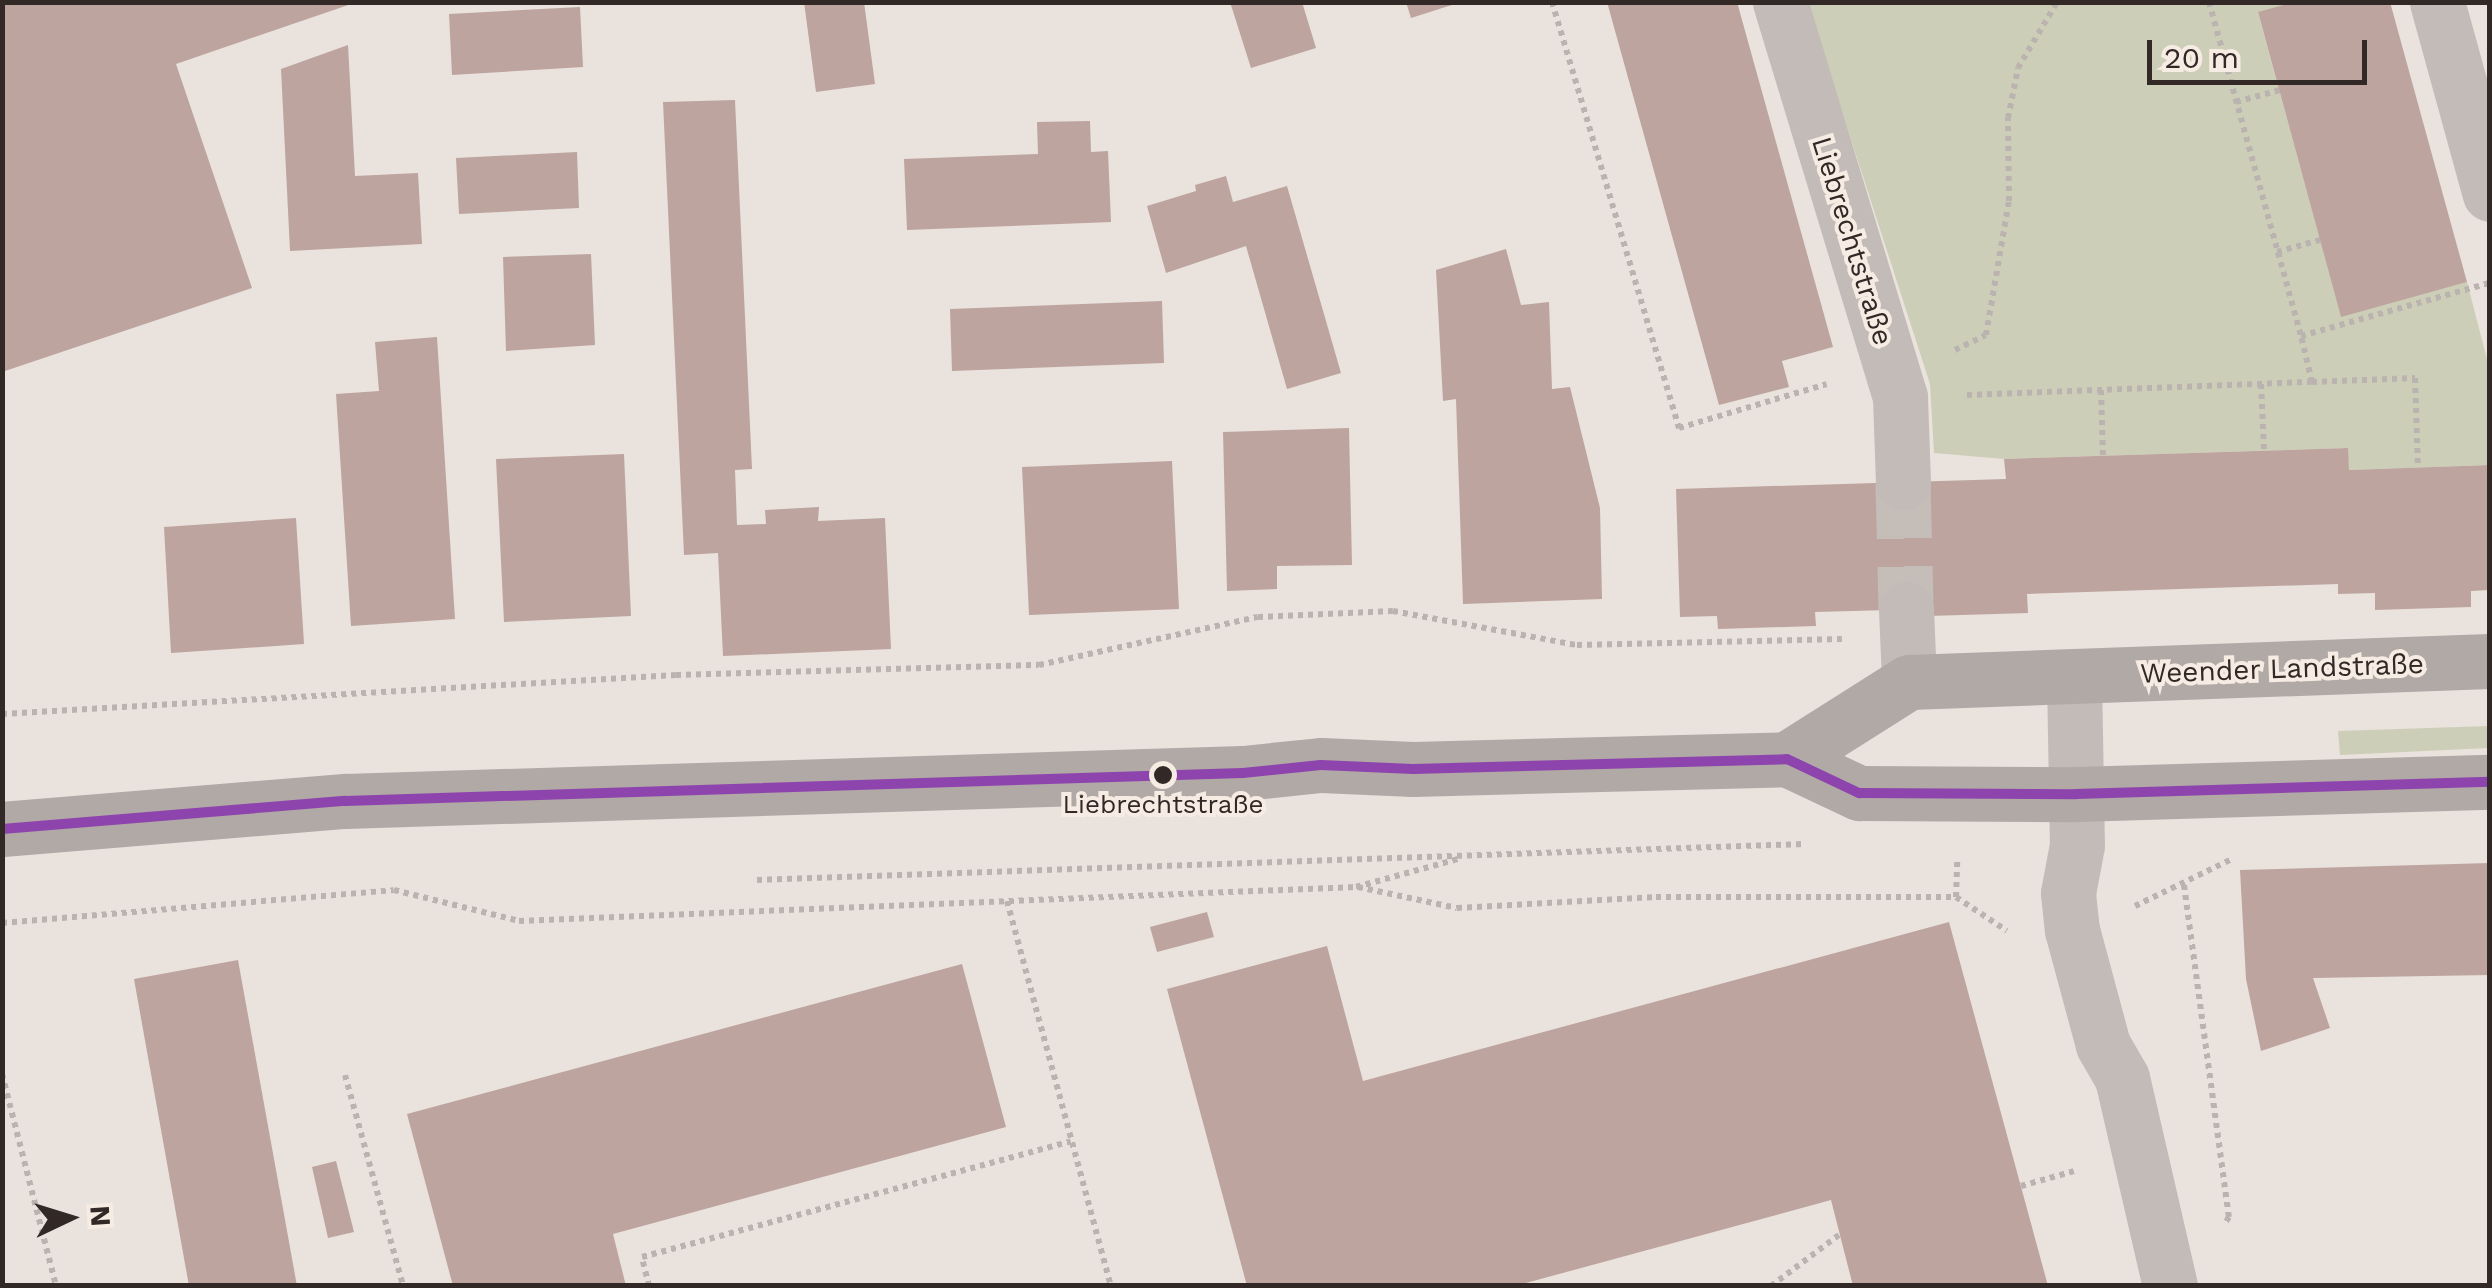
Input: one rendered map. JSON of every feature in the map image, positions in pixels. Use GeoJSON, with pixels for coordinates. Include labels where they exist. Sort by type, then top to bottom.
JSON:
{"type":"FeatureCollection","features":[{"type":"Feature","properties":{"kind":"main road","name":"Weender Landstraße"},"geometry":{"type":"LineString","coordinates":[[1908,643],[2074,677],[2490,661]]}},
{"type":"Feature","properties":{"kind":"main road"},"geometry":{"type":"LineString","coordinates":[[1788,759],[1908,643]]}},
{"type":"Feature","properties":{"kind":"main road"},"geometry":{"type":"LineString","coordinates":[[2,830],[173,813],[485,794],[1243,773],[1322,765],[1413,769],[1788,759],[1859,792],[2077,819],[2490,782]]}},
{"type":"Feature","properties":{"kind":"street","name":"Liebrechtstraße"},"geometry":{"type":"LineString","coordinates":[[1780,2],[1896,382],[1902,483]]}},
{"type":"Feature","properties":{"kind":"street"},"geometry":{"type":"LineString","coordinates":[[2437,2],[2490,194]]}},
{"type":"Feature","properties":{"kind":"street"},"geometry":{"type":"LineString","coordinates":[[2074,677],[2077,819],[2068,892],[2072,930],[2104,1045],[2122,1078],[2170,1286]]}},
{"type":"Feature","properties":{"kind":"path"},"geometry":{"type":"LineString","coordinates":[[1552,2],[1679,428],[1896,382],[2101,390],[2414,378],[2418,468]]}},
{"type":"Feature","properties":{"kind":"path"},"geometry":{"type":"LineString","coordinates":[[1896,382],[1917,367],[1986,335],[2009,202],[2008,118],[2018,68],[2057,2]]}},
{"type":"Feature","properties":{"kind":"path"},"geometry":{"type":"LineString","coordinates":[[2209,2],[2312,382]]}},
{"type":"Feature","properties":{"kind":"path"},"geometry":{"type":"LineString","coordinates":[[2236,102],[2280,90]]}},
{"type":"Feature","properties":{"kind":"path"},"geometry":{"type":"LineString","coordinates":[[2278,252],[2320,240]]}},
{"type":"Feature","properties":{"kind":"path"},"geometry":{"type":"LineString","coordinates":[[2300,336],[2490,283]]}},
{"type":"Feature","properties":{"kind":"path"},"geometry":{"type":"LineString","coordinates":[[2261,384],[2264,450]]}},
{"type":"Feature","properties":{"kind":"path"},"geometry":{"type":"LineString","coordinates":[[2101,390],[2103,456]]}},
{"type":"Feature","properties":{"kind":"path"},"geometry":{"type":"LineString","coordinates":[[2,714],[676,675],[1040,664],[1258,617],[1394,611],[1577,644],[1908,643]]}},
{"type":"Feature","properties":{"kind":"path"},"geometry":{"type":"LineString","coordinates":[[757,880],[1819,844]]}},
{"type":"Feature","properties":{"kind":"path"},"geometry":{"type":"LineString","coordinates":[[2224,852],[2242,854]]}},
{"type":"Feature","properties":{"kind":"path"},"geometry":{"type":"LineString","coordinates":[[2,923],[394,890],[520,921],[1356,887],[1473,855]]}},
{"type":"Feature","properties":{"kind":"path"},"geometry":{"type":"LineString","coordinates":[[2184,884],[2229,1218],[2220,1231]]}},
{"type":"Feature","properties":{"kind":"path"},"geometry":{"type":"LineString","coordinates":[[1356,887],[1457,908],[1656,898],[1956,897]]}},
{"type":"Feature","properties":{"kind":"path"},"geometry":{"type":"LineString","coordinates":[[1006,902],[1111,1286]]}},
{"type":"Feature","properties":{"kind":"path"},"geometry":{"type":"LineString","coordinates":[[2,1074],[56,1286]]}},
{"type":"Feature","properties":{"kind":"path"},"geometry":{"type":"LineString","coordinates":[[345,1074],[403,1286]]}},
{"type":"Feature","properties":{"kind":"path"},"geometry":{"type":"LineString","coordinates":[[649,1286],[642,1257],[1072,1141]]}},
{"type":"Feature","properties":{"kind":"path"},"geometry":{"type":"LineString","coordinates":[[1771,1286],[1839,1236]]}},
{"type":"Feature","properties":{"kind":"green space"},"geometry":{"type":"Polygon","coordinates":[[[1807,3],[2294,3],[2258,13],[2341,316],[2467,282],[2489,367],[2489,465],[2349,470],[2347,448],[2004,459],[1934,453],[1930,384],[1807,3]]]}},
{"type":"Feature","properties":{"kind":"green space"},"geometry":{"type":"Polygon","coordinates":[[[2489,726],[2489,748],[2340,755],[2338,731],[2489,726]]]}},
{"type":"Feature","properties":{"kind":"building"},"geometry":{"type":"Polygon","coordinates":[[[2,2],[357,2],[176,64],[252,288],[2,372],[2,2]]]}},
{"type":"Feature","properties":{"kind":"building"},"geometry":{"type":"Polygon","coordinates":[[[804,2],[864,2],[875,84],[816,92],[804,2]]]}},
{"type":"Feature","properties":{"kind":"building"},"geometry":{"type":"Polygon","coordinates":[[[1230,2],[1302,2],[1316,48],[1251,68],[1230,2]]]}},
{"type":"Feature","properties":{"kind":"building"},"geometry":{"type":"Polygon","coordinates":[[[1406,2],[1458,2],[1458,3],[1411,18],[1406,2]]]}},
{"type":"Feature","properties":{"kind":"building"},"geometry":{"type":"Polygon","coordinates":[[[1607,2],[1737,2],[1833,347],[1782,361],[1789,387],[1719,405],[1607,2]]]}},
{"type":"Feature","properties":{"kind":"building"},"geometry":{"type":"Polygon","coordinates":[[[2294,2],[2390,2],[2467,282],[2341,317],[2258,12],[2294,2]]]}},
{"type":"Feature","properties":{"kind":"building"},"geometry":{"type":"Polygon","coordinates":[[[580,7],[583,67],[452,75],[449,14],[580,7]]]}},
{"type":"Feature","properties":{"kind":"building"},"geometry":{"type":"Polygon","coordinates":[[[348,45],[355,176],[418,173],[422,244],[290,251],[281,69],[348,45]]]}},
{"type":"Feature","properties":{"kind":"building"},"geometry":{"type":"Polygon","coordinates":[[[735,100],[752,469],[735,470],[737,525],[766,524],[765,510],[819,507],[818,521],[885,518],[891,649],[723,656],[718,553],[684,555],[663,102],[735,100]]]}},
{"type":"Feature","properties":{"kind":"building"},"geometry":{"type":"Polygon","coordinates":[[[1090,121],[1091,152],[1108,151],[1111,222],[907,230],[904,159],[1038,154],[1037,122],[1090,121]]]}},
{"type":"Feature","properties":{"kind":"building"},"geometry":{"type":"Polygon","coordinates":[[[577,152],[579,208],[459,214],[456,158],[577,152]]]}},
{"type":"Feature","properties":{"kind":"building"},"geometry":{"type":"Polygon","coordinates":[[[1226,176],[1233,202],[1287,186],[1341,373],[1287,389],[1246,246],[1166,273],[1147,206],[1196,191],[1195,185],[1226,176]]]}},
{"type":"Feature","properties":{"kind":"building"},"geometry":{"type":"Polygon","coordinates":[[[1506,249],[1521,305],[1549,302],[1552,389],[1570,387],[1600,508],[1602,599],[1463,604],[1456,399],[1443,401],[1436,270],[1506,249]]]}},
{"type":"Feature","properties":{"kind":"building"},"geometry":{"type":"Polygon","coordinates":[[[591,254],[595,345],[506,351],[503,257],[591,254]]]}},
{"type":"Feature","properties":{"kind":"building"},"geometry":{"type":"Polygon","coordinates":[[[1162,301],[1164,363],[952,371],[950,309],[1162,301]]]}},
{"type":"Feature","properties":{"kind":"building"},"geometry":{"type":"Polygon","coordinates":[[[437,337],[455,619],[351,626],[336,394],[379,391],[375,342],[437,337]]]}},
{"type":"Feature","properties":{"kind":"building"},"geometry":{"type":"Polygon","coordinates":[[[1349,428],[1352,565],[1277,566],[1277,589],[1227,591],[1223,432],[1349,428]]]}},
{"type":"Feature","properties":{"kind":"building"},"geometry":{"type":"Polygon","coordinates":[[[2348,448],[2349,470],[2490,465],[2490,590],[2471,591],[2471,607],[2375,610],[2375,593],[2338,594],[2338,584],[2027,594],[2028,613],[1928,616],[1927,609],[1815,612],[1816,626],[1718,629],[1717,616],[1680,617],[1676,489],[2006,479],[2004,459],[2348,448]]]}},
{"type":"Feature","properties":{"kind":"building"},"geometry":{"type":"Polygon","coordinates":[[[624,454],[631,616],[504,622],[496,459],[624,454]]]}},
{"type":"Feature","properties":{"kind":"building"},"geometry":{"type":"Polygon","coordinates":[[[1172,461],[1179,609],[1029,615],[1022,467],[1172,461]]]}},
{"type":"Feature","properties":{"kind":"building"},"geometry":{"type":"Polygon","coordinates":[[[296,518],[304,644],[171,653],[164,527],[296,518]]]}},
{"type":"Feature","properties":{"kind":"building"},"geometry":{"type":"Polygon","coordinates":[[[2490,863],[2490,975],[2313,978],[2330,1028],[2261,1051],[2246,979],[2240,870],[2490,863]]]}},
{"type":"Feature","properties":{"kind":"building"},"geometry":{"type":"Polygon","coordinates":[[[1207,912],[1214,937],[1157,952],[1150,927],[1207,912]]]}},
{"type":"Feature","properties":{"kind":"building"},"geometry":{"type":"Polygon","coordinates":[[[1949,922],[2048,1286],[1853,1286],[1831,1200],[1515,1286],[1247,1286],[1167,989],[1327,946],[1363,1081],[1949,922]]]}},
{"type":"Feature","properties":{"kind":"building"},"geometry":{"type":"Polygon","coordinates":[[[238,960],[297,1286],[189,1286],[134,979],[238,960]]]}},
{"type":"Feature","properties":{"kind":"building"},"geometry":{"type":"Polygon","coordinates":[[[962,964],[1006,1127],[613,1234],[626,1286],[453,1286],[407,1114],[962,964]]]}},
{"type":"Feature","properties":{"kind":"building"},"geometry":{"type":"Polygon","coordinates":[[[336,1161],[354,1232],[328,1238],[312,1167],[336,1161]]]}},
{"type":"Feature","properties":{"kind":"tunnel"},"geometry":{"type":"LineString","coordinates":[[1903,483],[1906,609]]}},
{"type":"Feature","properties":{"kind":"transit line"},"geometry":{"type":"LineString","coordinates":[[2,829],[345,801],[1243,773],[1321,765],[1413,769],[1787,759],[1859,793],[2076,794],[2490,782]]}},
{"type":"Feature","properties":{"kind":"place","name":"Liebrechtstraße"},"geometry":{"type":"Point","coordinates":[1163,775]}}]}
